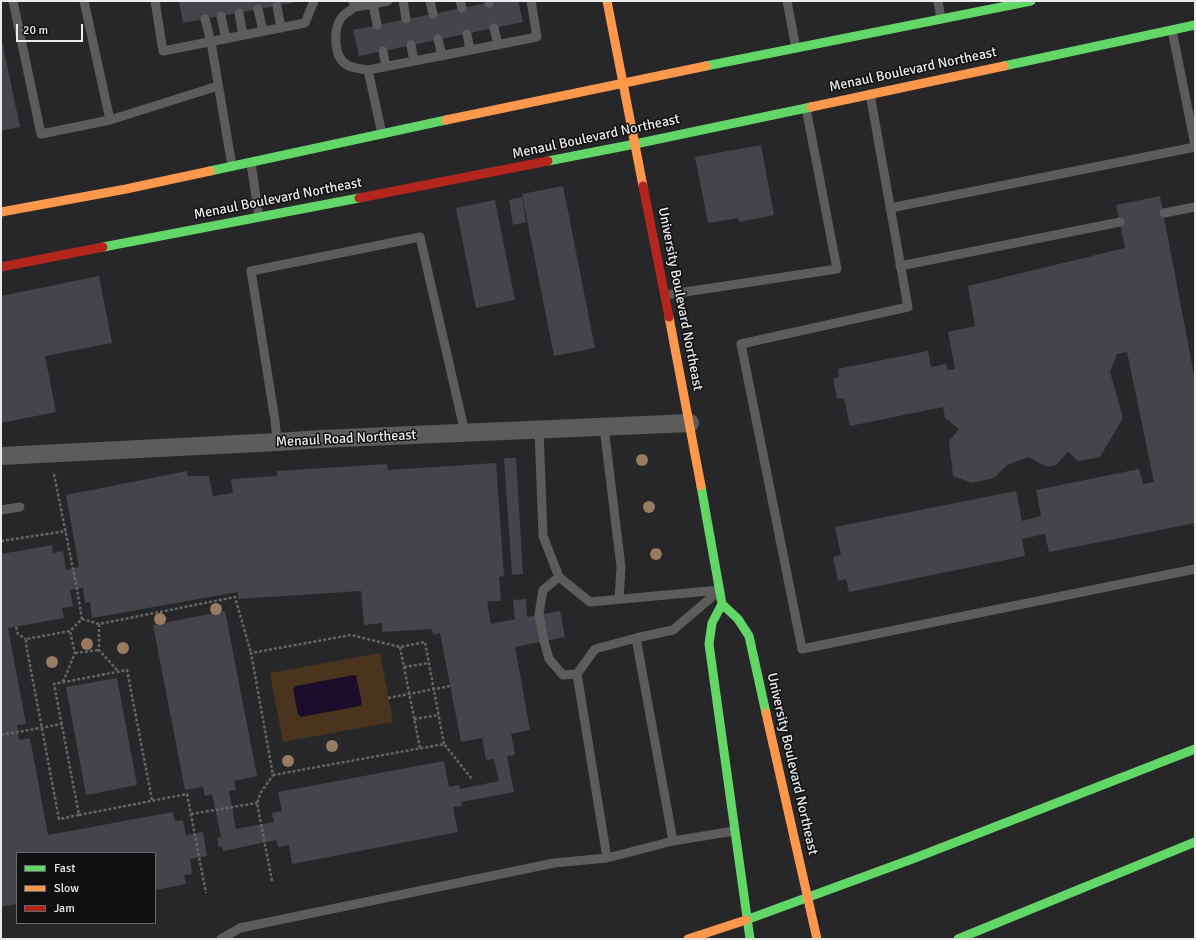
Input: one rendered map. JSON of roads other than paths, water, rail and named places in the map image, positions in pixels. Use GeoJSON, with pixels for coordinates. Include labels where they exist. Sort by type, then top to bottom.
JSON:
{"type":"FeatureCollection","features":[{"type":"Feature","properties":{"kind":"main road","name":"University Boulevard Northeast"},"geometry":{"type":"LineString","coordinates":[[607,1],[690,423],[722,604],[738,619],[749,636],[817,939]]}},
{"type":"Feature","properties":{"kind":"main road"},"geometry":{"type":"LineString","coordinates":[[1,212],[126,189],[622,83],[1031,1]]}},
{"type":"Feature","properties":{"kind":"main road","name":"Menaul Boulevard Northeast"},"geometry":{"type":"LineString","coordinates":[[1,267],[635,144],[1195,24]]}},
{"type":"Feature","properties":{"kind":"main road"},"geometry":{"type":"LineString","coordinates":[[722,604],[712,623],[709,644],[743,888],[746,920],[750,939]]}},
{"type":"Feature","properties":{"kind":"main road"},"geometry":{"type":"LineString","coordinates":[[688,939],[808,898],[1195,749]]}},
{"type":"Feature","properties":{"kind":"main road"},"geometry":{"type":"LineString","coordinates":[[958,939],[1195,842]]}},
{"type":"Feature","properties":{"kind":"street","name":"Menaul Road Northeast"},"geometry":{"type":"LineString","coordinates":[[1,456],[320,439],[690,423]]}},
{"type":"Feature","properties":{"kind":"lane"},"geometry":{"type":"LineString","coordinates":[[13,1],[41,134],[110,120],[218,86]]}},
{"type":"Feature","properties":{"kind":"lane"},"geometry":{"type":"LineString","coordinates":[[84,1],[110,120]]}},
{"type":"Feature","properties":{"kind":"lane"},"geometry":{"type":"LineString","coordinates":[[155,1],[163,51],[305,23],[314,1]]}},
{"type":"Feature","properties":{"kind":"lane"},"geometry":{"type":"LineString","coordinates":[[388,1],[373,4],[354,4],[342,16],[336,28],[336,45],[341,59],[347,65],[368,70],[537,37],[531,1]]}},
{"type":"Feature","properties":{"kind":"lane"},"geometry":{"type":"LineString","coordinates":[[403,1],[406,20]]}},
{"type":"Feature","properties":{"kind":"lane"},"geometry":{"type":"LineString","coordinates":[[430,1],[433,14]]}},
{"type":"Feature","properties":{"kind":"lane"},"geometry":{"type":"LineString","coordinates":[[787,1],[796,48]]}},
{"type":"Feature","properties":{"kind":"lane"},"geometry":{"type":"LineString","coordinates":[[938,1],[941,19]]}},
{"type":"Feature","properties":{"kind":"lane"},"geometry":{"type":"LineString","coordinates":[[373,4],[377,26]]}},
{"type":"Feature","properties":{"kind":"lane"},"geometry":{"type":"LineString","coordinates":[[277,6],[281,28]]}},
{"type":"Feature","properties":{"kind":"lane"},"geometry":{"type":"LineString","coordinates":[[258,9],[263,31]]}},
{"type":"Feature","properties":{"kind":"lane"},"geometry":{"type":"LineString","coordinates":[[239,13],[243,35]]}},
{"type":"Feature","properties":{"kind":"lane"},"geometry":{"type":"LineString","coordinates":[[222,16],[226,39]]}},
{"type":"Feature","properties":{"kind":"lane"},"geometry":{"type":"LineString","coordinates":[[205,19],[211,42],[232,166]]}},
{"type":"Feature","properties":{"kind":"lane"},"geometry":{"type":"LineString","coordinates":[[494,28],[498,45]]}},
{"type":"Feature","properties":{"kind":"lane"},"geometry":{"type":"LineString","coordinates":[[890,208],[1195,146],[1172,30]]}},
{"type":"Feature","properties":{"kind":"lane"},"geometry":{"type":"LineString","coordinates":[[467,34],[470,50]]}},
{"type":"Feature","properties":{"kind":"lane"},"geometry":{"type":"LineString","coordinates":[[438,40],[442,56]]}},
{"type":"Feature","properties":{"kind":"lane"},"geometry":{"type":"LineString","coordinates":[[411,45],[414,61]]}},
{"type":"Feature","properties":{"kind":"lane"},"geometry":{"type":"LineString","coordinates":[[383,51],[386,67]]}},
{"type":"Feature","properties":{"kind":"lane"},"geometry":{"type":"LineString","coordinates":[[368,70],[382,134]]}},
{"type":"Feature","properties":{"kind":"lane"},"geometry":{"type":"LineString","coordinates":[[870,94],[908,307],[740,344],[802,649],[1195,569]]}},
{"type":"Feature","properties":{"kind":"lane"},"geometry":{"type":"LineString","coordinates":[[665,295],[837,269],[806,108]]}},
{"type":"Feature","properties":{"kind":"lane"},"geometry":{"type":"LineString","coordinates":[[251,163],[259,217]]}},
{"type":"Feature","properties":{"kind":"lane"},"geometry":{"type":"LineString","coordinates":[[1164,213],[1195,206]]}},
{"type":"Feature","properties":{"kind":"lane"},"geometry":{"type":"LineString","coordinates":[[900,266],[1120,222]]}},
{"type":"Feature","properties":{"kind":"lane"},"geometry":{"type":"LineString","coordinates":[[277,442],[275,420],[251,271],[420,237],[465,433]]}},
{"type":"Feature","properties":{"kind":"lane"},"geometry":{"type":"LineString","coordinates":[[604,427],[621,567],[619,599]]}},
{"type":"Feature","properties":{"kind":"lane"},"geometry":{"type":"LineString","coordinates":[[539,430],[543,536],[559,577],[590,602],[720,590]]}},
{"type":"Feature","properties":{"kind":"lane"},"geometry":{"type":"LineString","coordinates":[[1,510],[20,507]]}},
{"type":"Feature","properties":{"kind":"lane"},"geometry":{"type":"LineString","coordinates":[[559,577],[543,590],[539,614],[544,641],[549,659],[563,675],[577,674]]}},
{"type":"Feature","properties":{"kind":"lane"},"geometry":{"type":"LineString","coordinates":[[607,858],[577,674],[595,649],[673,630],[720,590]]}},
{"type":"Feature","properties":{"kind":"lane"},"geometry":{"type":"LineString","coordinates":[[636,638],[673,841]]}},
{"type":"Feature","properties":{"kind":"lane"},"geometry":{"type":"LineString","coordinates":[[221,939],[240,928],[554,863],[607,858],[673,841],[734,831]]}}]}
